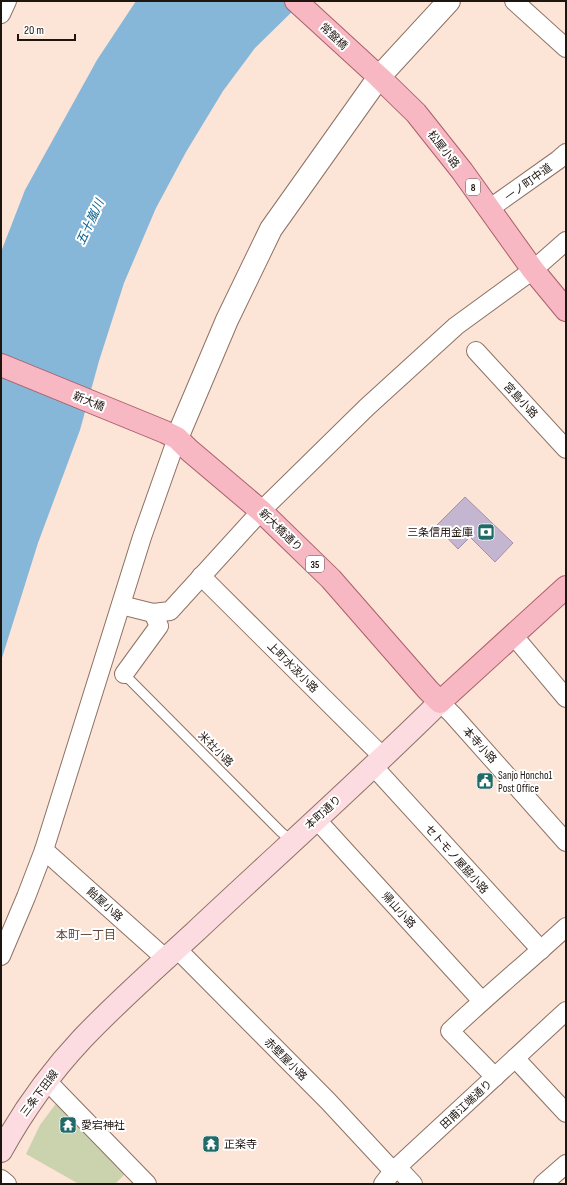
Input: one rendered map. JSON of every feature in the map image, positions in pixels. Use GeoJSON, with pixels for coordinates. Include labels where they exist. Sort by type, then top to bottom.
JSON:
{"type":"FeatureCollection","features":[{"type":"Feature","properties":{"kind":"main road","name":"常盤橋"},"geometry":{"type":"LineString","coordinates":[[296,1],[376,74]]}},
{"type":"Feature","properties":{"kind":"main road","name":"松屋小路"},"geometry":{"type":"LineString","coordinates":[[376,74],[416,113],[462,171],[533,270],[566,310]]}},
{"type":"Feature","properties":{"kind":"main road","name":"新大橋"},"geometry":{"type":"LineString","coordinates":[[1,365],[171,435]]}},
{"type":"Feature","properties":{"kind":"main road","name":"新大橋通り"},"geometry":{"type":"LineString","coordinates":[[171,435],[261,511],[331,579],[440,702]]}},
{"type":"Feature","properties":{"kind":"main road","name":"本町通り"},"geometry":{"type":"LineString","coordinates":[[82,1039],[112,1008],[379,762],[440,702],[566,587]]}},
{"type":"Feature","properties":{"kind":"main road","name":"三条下田線"},"geometry":{"type":"LineString","coordinates":[[1,1151],[16,1124],[47,1081],[82,1039]]}},
{"type":"Feature","properties":{"kind":"street"},"geometry":{"type":"LineString","coordinates":[[1,14],[7,1]]}},
{"type":"Feature","properties":{"kind":"street"},"geometry":{"type":"LineString","coordinates":[[1,956],[44,850],[142,537],[171,435],[270,229],[376,74],[449,1]]}},
{"type":"Feature","properties":{"kind":"street"},"geometry":{"type":"LineString","coordinates":[[514,1],[566,48]]}},
{"type":"Feature","properties":{"kind":"street","name":"一ノ町中道"},"geometry":{"type":"LineString","coordinates":[[490,209],[566,153]]}},
{"type":"Feature","properties":{"kind":"street"},"geometry":{"type":"LineString","coordinates":[[121,605],[153,613],[170,611],[261,511],[367,407],[456,326],[533,270],[566,241]]}},
{"type":"Feature","properties":{"kind":"street","name":"宮島小路"},"geometry":{"type":"LineString","coordinates":[[476,352],[566,448]]}},
{"type":"Feature","properties":{"kind":"street","name":"上町水汲小路"},"geometry":{"type":"LineString","coordinates":[[201,576],[379,762]]}},
{"type":"Feature","properties":{"kind":"street"},"geometry":{"type":"LineString","coordinates":[[124,674],[159,626],[153,613]]}},
{"type":"Feature","properties":{"kind":"street"},"geometry":{"type":"LineString","coordinates":[[514,635],[566,698]]}},
{"type":"Feature","properties":{"kind":"street","name":"本寺小路"},"geometry":{"type":"LineString","coordinates":[[440,702],[566,842]]}},
{"type":"Feature","properties":{"kind":"street","name":"セトモノ屋脇小路"},"geometry":{"type":"LineString","coordinates":[[379,762],[541,950]]}},
{"type":"Feature","properties":{"kind":"street","name":"帰山小路"},"geometry":{"type":"LineString","coordinates":[[316,819],[482,1001]]}},
{"type":"Feature","properties":{"kind":"street","name":"飴屋小路"},"geometry":{"type":"LineString","coordinates":[[44,850],[171,954]]}},
{"type":"Feature","properties":{"kind":"street","name":"田甫江端通り"},"geometry":{"type":"LineString","coordinates":[[391,1174],[495,1077],[450,1031],[566,927]]}},
{"type":"Feature","properties":{"kind":"street","name":"赤壁屋小路"},"geometry":{"type":"LineString","coordinates":[[171,954],[193,966],[328,1101],[391,1174],[413,1184]]}},
{"type":"Feature","properties":{"kind":"street"},"geometry":{"type":"LineString","coordinates":[[495,1077],[566,1011]]}},
{"type":"Feature","properties":{"kind":"street"},"geometry":{"type":"LineString","coordinates":[[515,1058],[566,1112]]}},
{"type":"Feature","properties":{"kind":"street"},"geometry":{"type":"LineString","coordinates":[[47,1081],[147,1184]]}},
{"type":"Feature","properties":{"kind":"street"},"geometry":{"type":"LineString","coordinates":[[544,1184],[566,1164]]}},
{"type":"Feature","properties":{"kind":"street"},"geometry":{"type":"LineString","coordinates":[[1,1179],[7,1184]]}},
{"type":"Feature","properties":{"kind":"lane","name":"米社小路"},"geometry":{"type":"LineString","coordinates":[[124,674],[281,832],[292,841]]}},
{"type":"Feature","properties":{"kind":"green space"},"geometry":{"type":"Polygon","coordinates":[[[58,1101],[126,1173],[115,1184],[79,1184],[26,1154],[40,1125],[58,1101]]]}},
{"type":"Feature","properties":{"kind":"water","name":"五十嵐川"},"geometry":{"type":"Polygon","coordinates":[[[136,1],[303,1],[255,48],[223,91],[186,152],[156,208],[124,283],[99,361],[80,430],[38,543],[1,661],[1,252],[25,190],[97,60],[136,1]]]}},
{"type":"Feature","properties":{"kind":"building"},"geometry":{"type":"Polygon","coordinates":[[[465,497],[513,543],[495,562],[470,537],[458,549],[436,526],[465,497]]]}},
{"type":"Feature","properties":{"kind":"place","name":"三条信用金庫"},"geometry":{"type":"Point","coordinates":[486,532]}},
{"type":"Feature","properties":{"kind":"place","name":"Sanjo Honcho1 Post Office"},"geometry":{"type":"Point","coordinates":[485,781]}},
{"type":"Feature","properties":{"kind":"place","name":"愛宕神社"},"geometry":{"type":"Point","coordinates":[68,1125]}},
{"type":"Feature","properties":{"kind":"place","name":"正楽寺"},"geometry":{"type":"Point","coordinates":[211,1144]}},
{"type":"Feature","properties":{"kind":"district","name":"本町一丁目"},"geometry":{"type":"Point","coordinates":[86,935]}}]}
